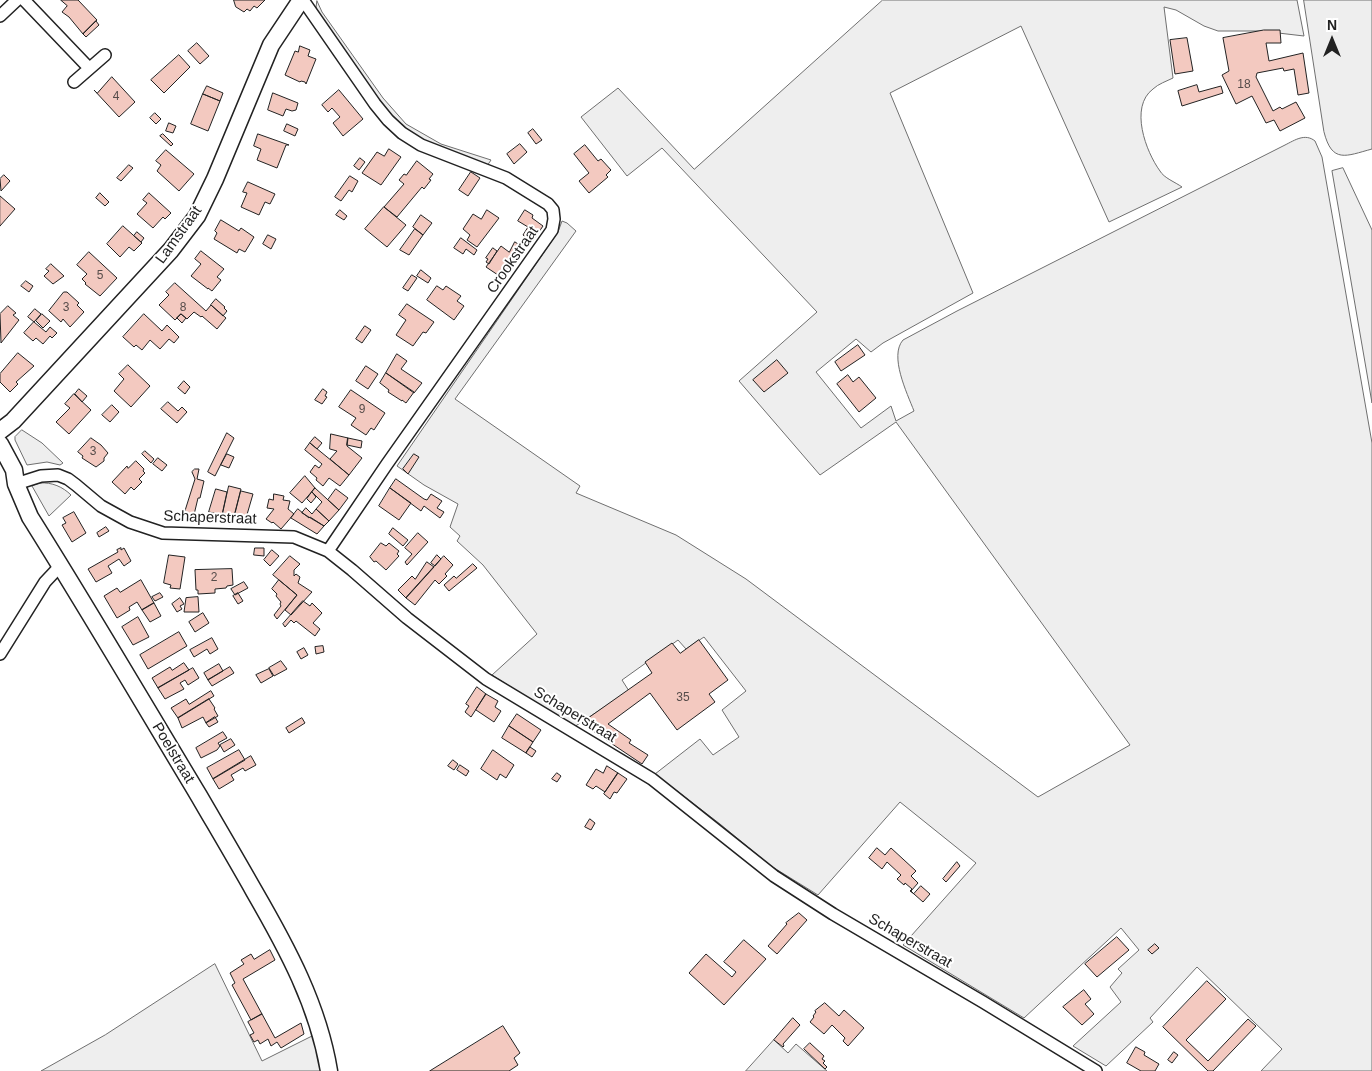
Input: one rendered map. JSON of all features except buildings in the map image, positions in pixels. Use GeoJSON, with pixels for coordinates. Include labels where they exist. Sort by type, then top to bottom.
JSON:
{"type":"FeatureCollection","features":[{"type":"Feature","properties":{"kind":"street"},"geometry":{"type":"LineString","coordinates":[[0,16],[17,0]]}},
{"type":"Feature","properties":{"kind":"street"},"geometry":{"type":"LineString","coordinates":[[24,0],[89,68]]}},
{"type":"Feature","properties":{"kind":"street","name":"Lamstraat"},"geometry":{"type":"LineString","coordinates":[[0,431],[13,421],[171,250],[197,216],[215,179],[272,45],[302,0]]}},
{"type":"Feature","properties":{"kind":"street","name":"Crookstraat"},"geometry":{"type":"LineString","coordinates":[[302,0],[388,120],[421,145],[520,185],[548,204],[553,210],[554,219],[552,230],[392,456],[328,551]]}},
{"type":"Feature","properties":{"kind":"street"},"geometry":{"type":"LineString","coordinates":[[74,82],[105,55]]}},
{"type":"Feature","properties":{"kind":"street","name":"Poelstraat"},"geometry":{"type":"LineString","coordinates":[[0,444],[14,470],[16,484],[30,517],[285,944],[315,1012],[329,1071]]}},
{"type":"Feature","properties":{"kind":"street","name":"Schaperstraat"},"geometry":{"type":"LineString","coordinates":[[16,484],[41,476],[58,475],[68,479],[108,510],[130,522],[163,533],[294,537],[328,551],[407,618],[486,679],[652,779],[774,876],[833,914],[1096,1071]]}},
{"type":"Feature","properties":{"kind":"street"},"geometry":{"type":"LineString","coordinates":[[0,654],[45,582],[60,565]]}},
{"type":"Feature","properties":{"kind":"shaded area"},"geometry":{"type":"Polygon","coordinates":[[[883,0],[1297,0],[1304,36],[1261,31],[1218,31],[1204,26],[1176,10],[1164,7],[1173,78],[1155,87],[1146,97],[1142,107],[1142,130],[1150,153],[1164,176],[1182,187],[1109,222],[1021,26],[890,93],[973,293],[883,343],[871,352],[856,339],[816,372],[861,428],[891,406],[896,421],[914,411],[898,365],[899,347],[903,340],[1292,141],[1304,137],[1315,141],[1322,157],[1372,443],[1372,1071],[1261,1071],[1282,1049],[1197,967],[1150,1018],[1153,1022],[1106,1066],[1073,1046],[1121,1002],[1110,987],[1122,973],[1118,969],[1139,950],[1121,928],[1024,1018],[903,945],[976,863],[900,802],[818,895],[771,866],[655,774],[700,739],[713,755],[739,737],[722,710],[746,691],[704,637],[686,649],[678,640],[622,680],[629,691],[574,727],[492,675],[537,634],[483,565],[457,541],[460,536],[450,527],[458,504],[424,485],[397,466],[558,232],[562,221],[576,231],[455,399],[580,486],[576,493],[676,535],[746,579],[1038,797],[1130,745],[896,422],[820,475],[739,381],[817,312],[662,148],[627,176],[581,117],[618,88],[694,169],[883,0]]]}},
{"type":"Feature","properties":{"kind":"shaded area"},"geometry":{"type":"Polygon","coordinates":[[[1304,0],[1372,0],[1372,149],[1355,154],[1341,155],[1331,149],[1327,142],[1304,0]]]}},
{"type":"Feature","properties":{"kind":"shaded area"},"geometry":{"type":"Polygon","coordinates":[[[317,1],[322,12],[383,98],[406,124],[441,144],[491,160],[487,166],[425,143],[405,130],[388,114],[316,10],[317,1]]]}},
{"type":"Feature","properties":{"kind":"shaded area"},"geometry":{"type":"Polygon","coordinates":[[[1343,168],[1372,230],[1372,403],[1332,171],[1343,168]]]}},
{"type":"Feature","properties":{"kind":"shaded area"},"geometry":{"type":"Polygon","coordinates":[[[22,430],[42,443],[63,463],[60,465],[47,462],[27,465],[15,440],[15,437],[22,430]]]}},
{"type":"Feature","properties":{"kind":"shaded area"},"geometry":{"type":"Polygon","coordinates":[[[40,483],[49,483],[57,486],[71,495],[49,516],[32,486],[40,483]]]}},
{"type":"Feature","properties":{"kind":"shaded area"},"geometry":{"type":"Polygon","coordinates":[[[215,964],[262,1061],[318,1033],[323,1071],[41,1071],[105,1035],[215,964]]]}},
{"type":"Feature","properties":{"kind":"shaded area"},"geometry":{"type":"Polygon","coordinates":[[[774,1040],[788,1053],[796,1044],[827,1071],[746,1071],[774,1040]]]}}]}
